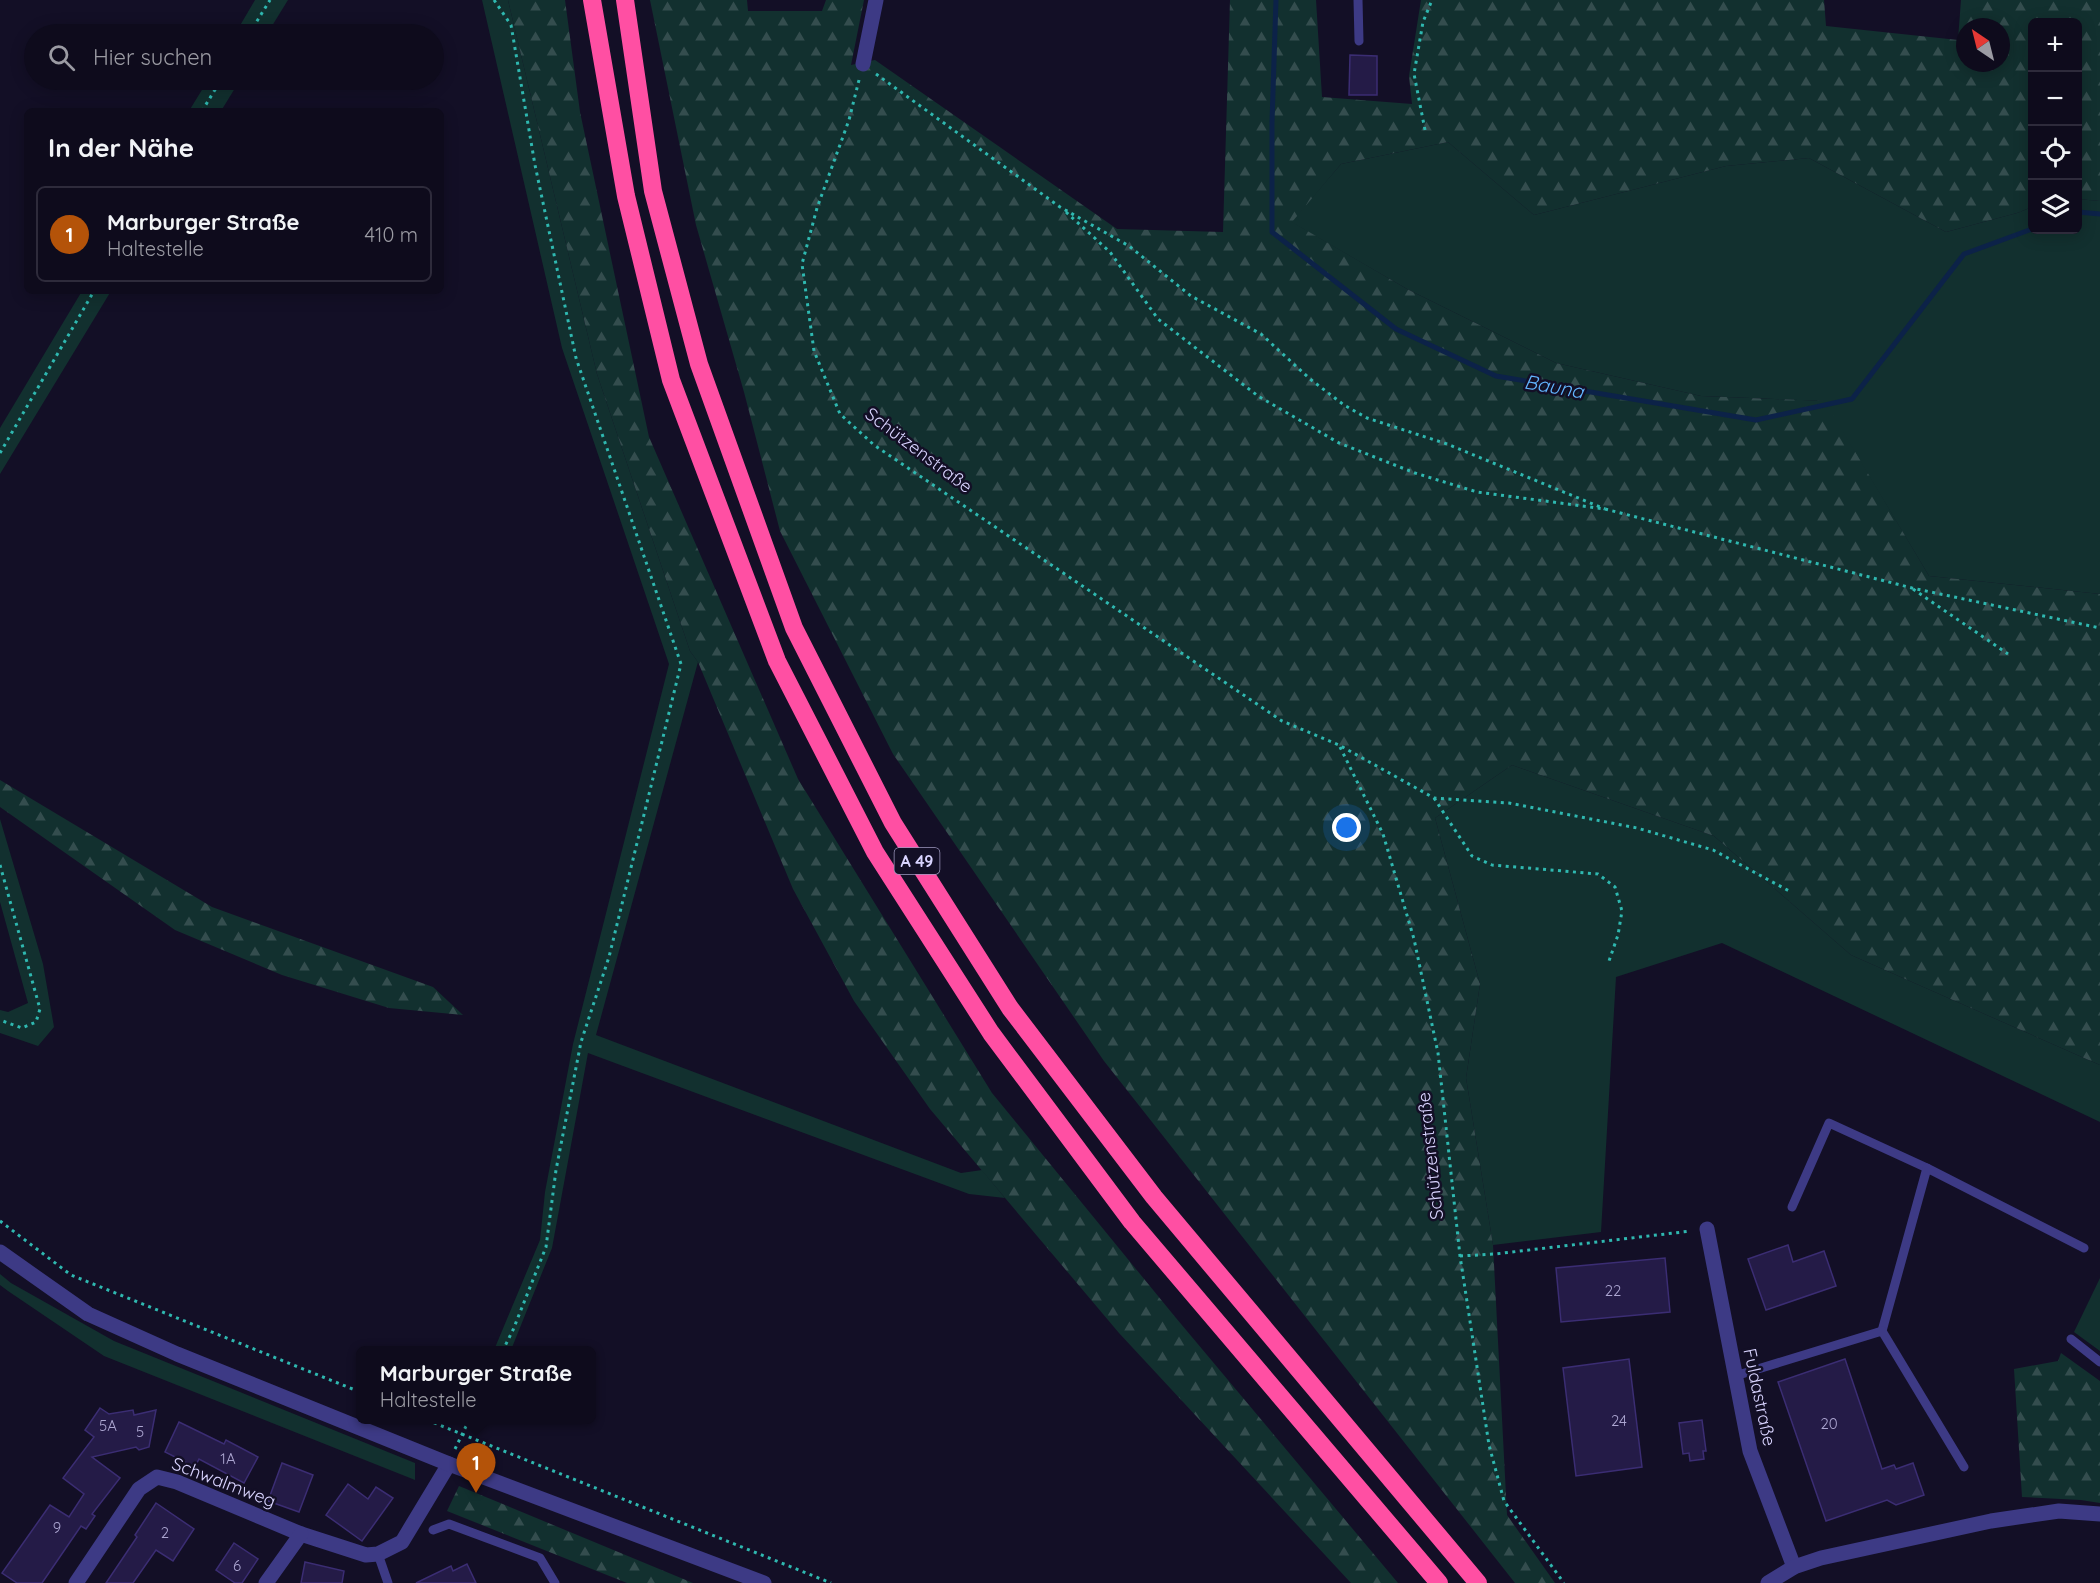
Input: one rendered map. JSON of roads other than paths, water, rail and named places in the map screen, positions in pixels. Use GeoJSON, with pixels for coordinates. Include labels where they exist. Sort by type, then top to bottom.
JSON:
{"type":"FeatureCollection","features":[{"type":"Feature","properties":{"kind":"highway","name":"A 49"},"geometry":{"type":"LineString","coordinates":[[592,0],[626,196],[671,380],[777,661],[875,852],[991,1033],[1132,1222],[1286,1406],[1439,1583]]}},
{"type":"Feature","properties":{"kind":"highway","name":"A 49"},"geometry":{"type":"LineString","coordinates":[[625,0],[653,190],[699,364],[794,628],[893,823],[1010,1008],[1154,1197],[1478,1583]]}},
{"type":"Feature","properties":{"kind":"street"},"geometry":{"type":"LineString","coordinates":[[862,64],[876,0]]}},
{"type":"Feature","properties":{"kind":"street","name":"Fuldastraße"},"geometry":{"type":"LineString","coordinates":[[1707,1229],[1750,1451],[1794,1567]]}},
{"type":"Feature","properties":{"kind":"street"},"geometry":{"type":"LineString","coordinates":[[0,1252],[88,1314],[177,1354],[449,1464],[764,1583]]}},
{"type":"Feature","properties":{"kind":"street"},"geometry":{"type":"LineString","coordinates":[[266,1583],[301,1534],[366,1555],[378,1554],[402,1542],[449,1464]]}},
{"type":"Feature","properties":{"kind":"street","name":"Schwalmweg"},"geometry":{"type":"LineString","coordinates":[[76,1583],[139,1489],[157,1478],[177,1482],[301,1534]]}},
{"type":"Feature","properties":{"kind":"street"},"geometry":{"type":"LineString","coordinates":[[1768,1583],[1794,1567],[1821,1558],[1991,1521],[2059,1511],[2100,1514]]}},
{"type":"Feature","properties":{"kind":"lane"},"geometry":{"type":"LineString","coordinates":[[1358,0],[1359,42]]}},
{"type":"Feature","properties":{"kind":"lane"},"geometry":{"type":"LineString","coordinates":[[1792,1207],[1829,1123],[1928,1168],[2084,1248]]}},
{"type":"Feature","properties":{"kind":"lane"},"geometry":{"type":"LineString","coordinates":[[1928,1168],[1882,1331],[1964,1467]]}},
{"type":"Feature","properties":{"kind":"lane"},"geometry":{"type":"LineString","coordinates":[[1735,1376],[1882,1331]]}},
{"type":"Feature","properties":{"kind":"lane"},"geometry":{"type":"LineString","coordinates":[[2070,1339],[2100,1362]]}},
{"type":"Feature","properties":{"kind":"lane"},"geometry":{"type":"LineString","coordinates":[[433,1530],[449,1524],[540,1558],[555,1583]]}},
{"type":"Feature","properties":{"kind":"lane"},"geometry":{"type":"LineString","coordinates":[[378,1554],[388,1583]]}},
{"type":"Feature","properties":{"kind":"waterway","name":"Bauna"},"geometry":{"type":"LineString","coordinates":[[1276,0],[1272,122],[1272,232],[1396,329],[1496,376],[1756,420],[1852,399],[1964,254],[2028,230]]}},
{"type":"Feature","properties":{"kind":"waterway","name":"Bauna"},"geometry":{"type":"LineString","coordinates":[[2082,212],[2100,214]]}},
{"type":"Feature","properties":{"kind":"place","name":"Marburger Straße"},"geometry":{"type":"Point","coordinates":[476,1493]}}]}
